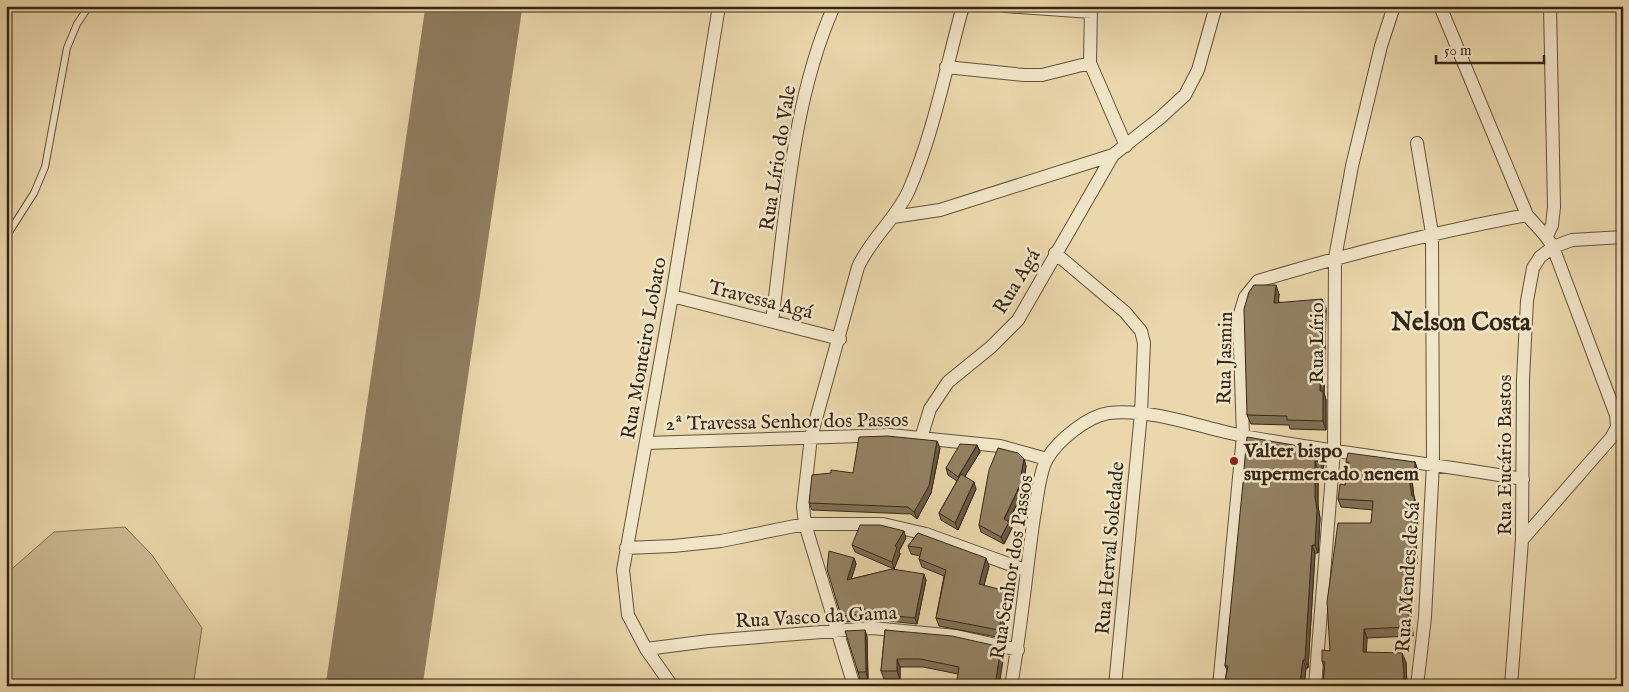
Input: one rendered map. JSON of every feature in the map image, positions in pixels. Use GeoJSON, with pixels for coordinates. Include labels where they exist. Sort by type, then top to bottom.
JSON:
{"type":"FeatureCollection","features":[{"type":"Feature","properties":{"kind":"street","name":"Rua Monteiro Lobato"},"geometry":{"type":"LineString","coordinates":[[672,686],[646,650],[628,614],[623,570],[672,296],[719,6]]}},
{"type":"Feature","properties":{"kind":"street","name":"Rua Lírio do Vale"},"geometry":{"type":"LineString","coordinates":[[772,321],[801,105],[822,33],[834,6]]}},
{"type":"Feature","properties":{"kind":"street"},"geometry":{"type":"LineString","coordinates":[[854,686],[805,524],[803,507],[811,437],[840,339],[858,266],[865,251],[893,218],[908,192],[921,157],[963,6]]}},
{"type":"Feature","properties":{"kind":"street"},"geometry":{"type":"LineString","coordinates":[[1005,6],[1091,9],[1090,63],[1126,146]]}},
{"type":"Feature","properties":{"kind":"street","name":"Rua Agá"},"geometry":{"type":"LineString","coordinates":[[893,218],[940,210],[1113,154],[1126,146],[1185,95],[1198,70],[1216,6]]}},
{"type":"Feature","properties":{"kind":"street","name":"Rua Lírio"},"geometry":{"type":"LineString","coordinates":[[1315,686],[1334,450],[1335,258],[1354,156],[1381,46],[1394,6]]}},
{"type":"Feature","properties":{"kind":"street"},"geometry":{"type":"LineString","coordinates":[[1440,6],[1527,215],[1550,241],[1616,415],[1617,427],[1604,446],[1522,540]]}},
{"type":"Feature","properties":{"kind":"street"},"geometry":{"type":"LineString","coordinates":[[1550,6],[1554,208],[1550,241]]}},
{"type":"Feature","properties":{"kind":"street"},"geometry":{"type":"LineString","coordinates":[[946,67],[1024,76],[1042,75],[1090,63]]}},
{"type":"Feature","properties":{"kind":"street","name":"Rua Mendes de Sá"},"geometry":{"type":"LineString","coordinates":[[1417,143],[1432,233],[1433,464],[1425,618],[1417,686]]}},
{"type":"Feature","properties":{"kind":"street","name":"Rua Agá"},"geometry":{"type":"LineString","coordinates":[[921,438],[930,409],[948,382],[991,348],[1018,320],[1045,276],[1055,253],[1113,154]]}},
{"type":"Feature","properties":{"kind":"street","name":"Rua Jasmin"},"geometry":{"type":"LineString","coordinates":[[1219,686],[1243,436],[1240,317],[1246,297],[1258,280],[1432,233],[1527,215]]}},
{"type":"Feature","properties":{"kind":"street"},"geometry":{"type":"LineString","coordinates":[[1550,241],[1623,237]]}},
{"type":"Feature","properties":{"kind":"street","name":"Rua Eucário Bastos"},"geometry":{"type":"LineString","coordinates":[[1512,686],[1522,540],[1523,379],[1527,301],[1533,268],[1550,241]]}},
{"type":"Feature","properties":{"kind":"street","name":"Rua Herval Soledade"},"geometry":{"type":"LineString","coordinates":[[1055,253],[1125,312],[1141,331],[1144,343],[1141,414],[1115,686]]}},
{"type":"Feature","properties":{"kind":"street","name":"Travessa Agá"},"geometry":{"type":"LineString","coordinates":[[672,296],[840,339]]}},
{"type":"Feature","properties":{"kind":"street","name":"Rua Senhor dos Passos"},"geometry":{"type":"LineString","coordinates":[[1011,686],[1018,650],[1025,570],[1038,490],[1047,459],[1086,420],[1107,413],[1141,414],[1243,436],[1523,479]]}},
{"type":"Feature","properties":{"kind":"street","name":"2ª Travessa Senhor dos Passos"},"geometry":{"type":"LineString","coordinates":[[646,443],[890,434],[1000,446],[1047,459]]}},
{"type":"Feature","properties":{"kind":"street"},"geometry":{"type":"LineString","coordinates":[[626,548],[721,541],[805,524],[883,524],[926,534],[1025,570]]}},
{"type":"Feature","properties":{"kind":"street","name":"Rua Vasco da Gama"},"geometry":{"type":"LineString","coordinates":[[646,650],[872,628],[932,632],[1018,650]]}},
{"type":"Feature","properties":{"kind":"lane"},"geometry":{"type":"LineString","coordinates":[[6,237],[34,193],[46,167],[67,48],[77,24],[89,6]]}},
{"type":"Feature","properties":{"kind":"shaded area"},"geometry":{"type":"Polygon","coordinates":[[[125,527],[152,555],[202,628],[193,686],[6,686],[6,574],[54,532],[125,527]]]}},
{"type":"Feature","properties":{"kind":"building"},"geometry":{"type":"Polygon","coordinates":[[[1254,285],[1276,285],[1274,303],[1322,299],[1320,391],[1323,391],[1323,421],[1287,420],[1287,416],[1247,415],[1244,309],[1249,292],[1254,285]]]}},
{"type":"Feature","properties":{"kind":"building"},"geometry":{"type":"Polygon","coordinates":[[[887,436],[937,441],[929,486],[914,512],[908,507],[809,503],[812,475],[831,473],[831,470],[853,473],[859,437],[887,436]]]}},
{"type":"Feature","properties":{"kind":"building"},"geometry":{"type":"Polygon","coordinates":[[[1247,437],[1322,450],[1320,462],[1315,461],[1317,510],[1315,545],[1312,545],[1305,660],[1303,660],[1300,683],[1303,683],[1302,686],[1224,686],[1228,666],[1225,666],[1243,483],[1247,469],[1244,469],[1247,437]]]}},
{"type":"Feature","properties":{"kind":"building"},"geometry":{"type":"Polygon","coordinates":[[[960,444],[977,445],[958,477],[946,468],[960,444]]]}},
{"type":"Feature","properties":{"kind":"building"},"geometry":{"type":"Polygon","coordinates":[[[998,448],[1018,453],[1024,459],[1021,475],[1028,480],[1026,491],[1019,487],[1004,519],[1009,522],[1001,537],[979,525],[989,470],[998,448]]]}},
{"type":"Feature","properties":{"kind":"building"},"geometry":{"type":"Polygon","coordinates":[[[1348,453],[1415,462],[1415,472],[1408,472],[1412,496],[1414,496],[1415,526],[1413,526],[1414,555],[1409,554],[1410,590],[1407,590],[1409,627],[1364,629],[1363,652],[1402,653],[1403,686],[1359,686],[1333,682],[1333,686],[1323,686],[1325,662],[1322,661],[1322,650],[1330,651],[1327,602],[1338,523],[1371,523],[1373,501],[1338,499],[1340,484],[1345,485],[1349,462],[1346,462],[1348,453]]]}},
{"type":"Feature","properties":{"kind":"building"},"geometry":{"type":"Polygon","coordinates":[[[961,474],[974,482],[955,523],[939,513],[961,474]]]}},
{"type":"Feature","properties":{"kind":"building"},"geometry":{"type":"Polygon","coordinates":[[[860,525],[880,525],[904,531],[895,546],[897,547],[892,562],[852,545],[860,525]]]}},
{"type":"Feature","properties":{"kind":"building"},"geometry":{"type":"Polygon","coordinates":[[[918,533],[986,558],[979,584],[1006,591],[999,630],[936,618],[946,570],[919,559],[922,548],[908,546],[918,533]]]}},
{"type":"Feature","properties":{"kind":"building"},"geometry":{"type":"Polygon","coordinates":[[[829,551],[854,558],[847,580],[892,569],[924,574],[915,618],[887,615],[887,612],[864,609],[864,614],[841,616],[827,569],[829,551]]]}},
{"type":"Feature","properties":{"kind":"building"},"geometry":{"type":"Polygon","coordinates":[[[865,630],[866,672],[858,672],[845,631],[865,630]]]}},
{"type":"Feature","properties":{"kind":"building"},"geometry":{"type":"Polygon","coordinates":[[[885,630],[952,636],[1001,647],[995,686],[956,686],[959,667],[920,659],[897,659],[897,671],[881,671],[885,630]]]}},
{"type":"Feature","properties":{"kind":"building"},"geometry":{"type":"Polygon","coordinates":[[[897,680],[897,686],[884,686],[897,680]]]}},
{"type":"Feature","properties":{"kind":"runway"},"geometry":{"type":"LineString","coordinates":[[374,686],[474,6]]}},
{"type":"Feature","properties":{"kind":"place","name":"Valter bispo supermercado nenem"},"geometry":{"type":"Point","coordinates":[1234,461]}},
{"type":"Feature","properties":{"kind":"district","name":"Nelson Costa"},"geometry":{"type":"Point","coordinates":[1461,321]}}]}
